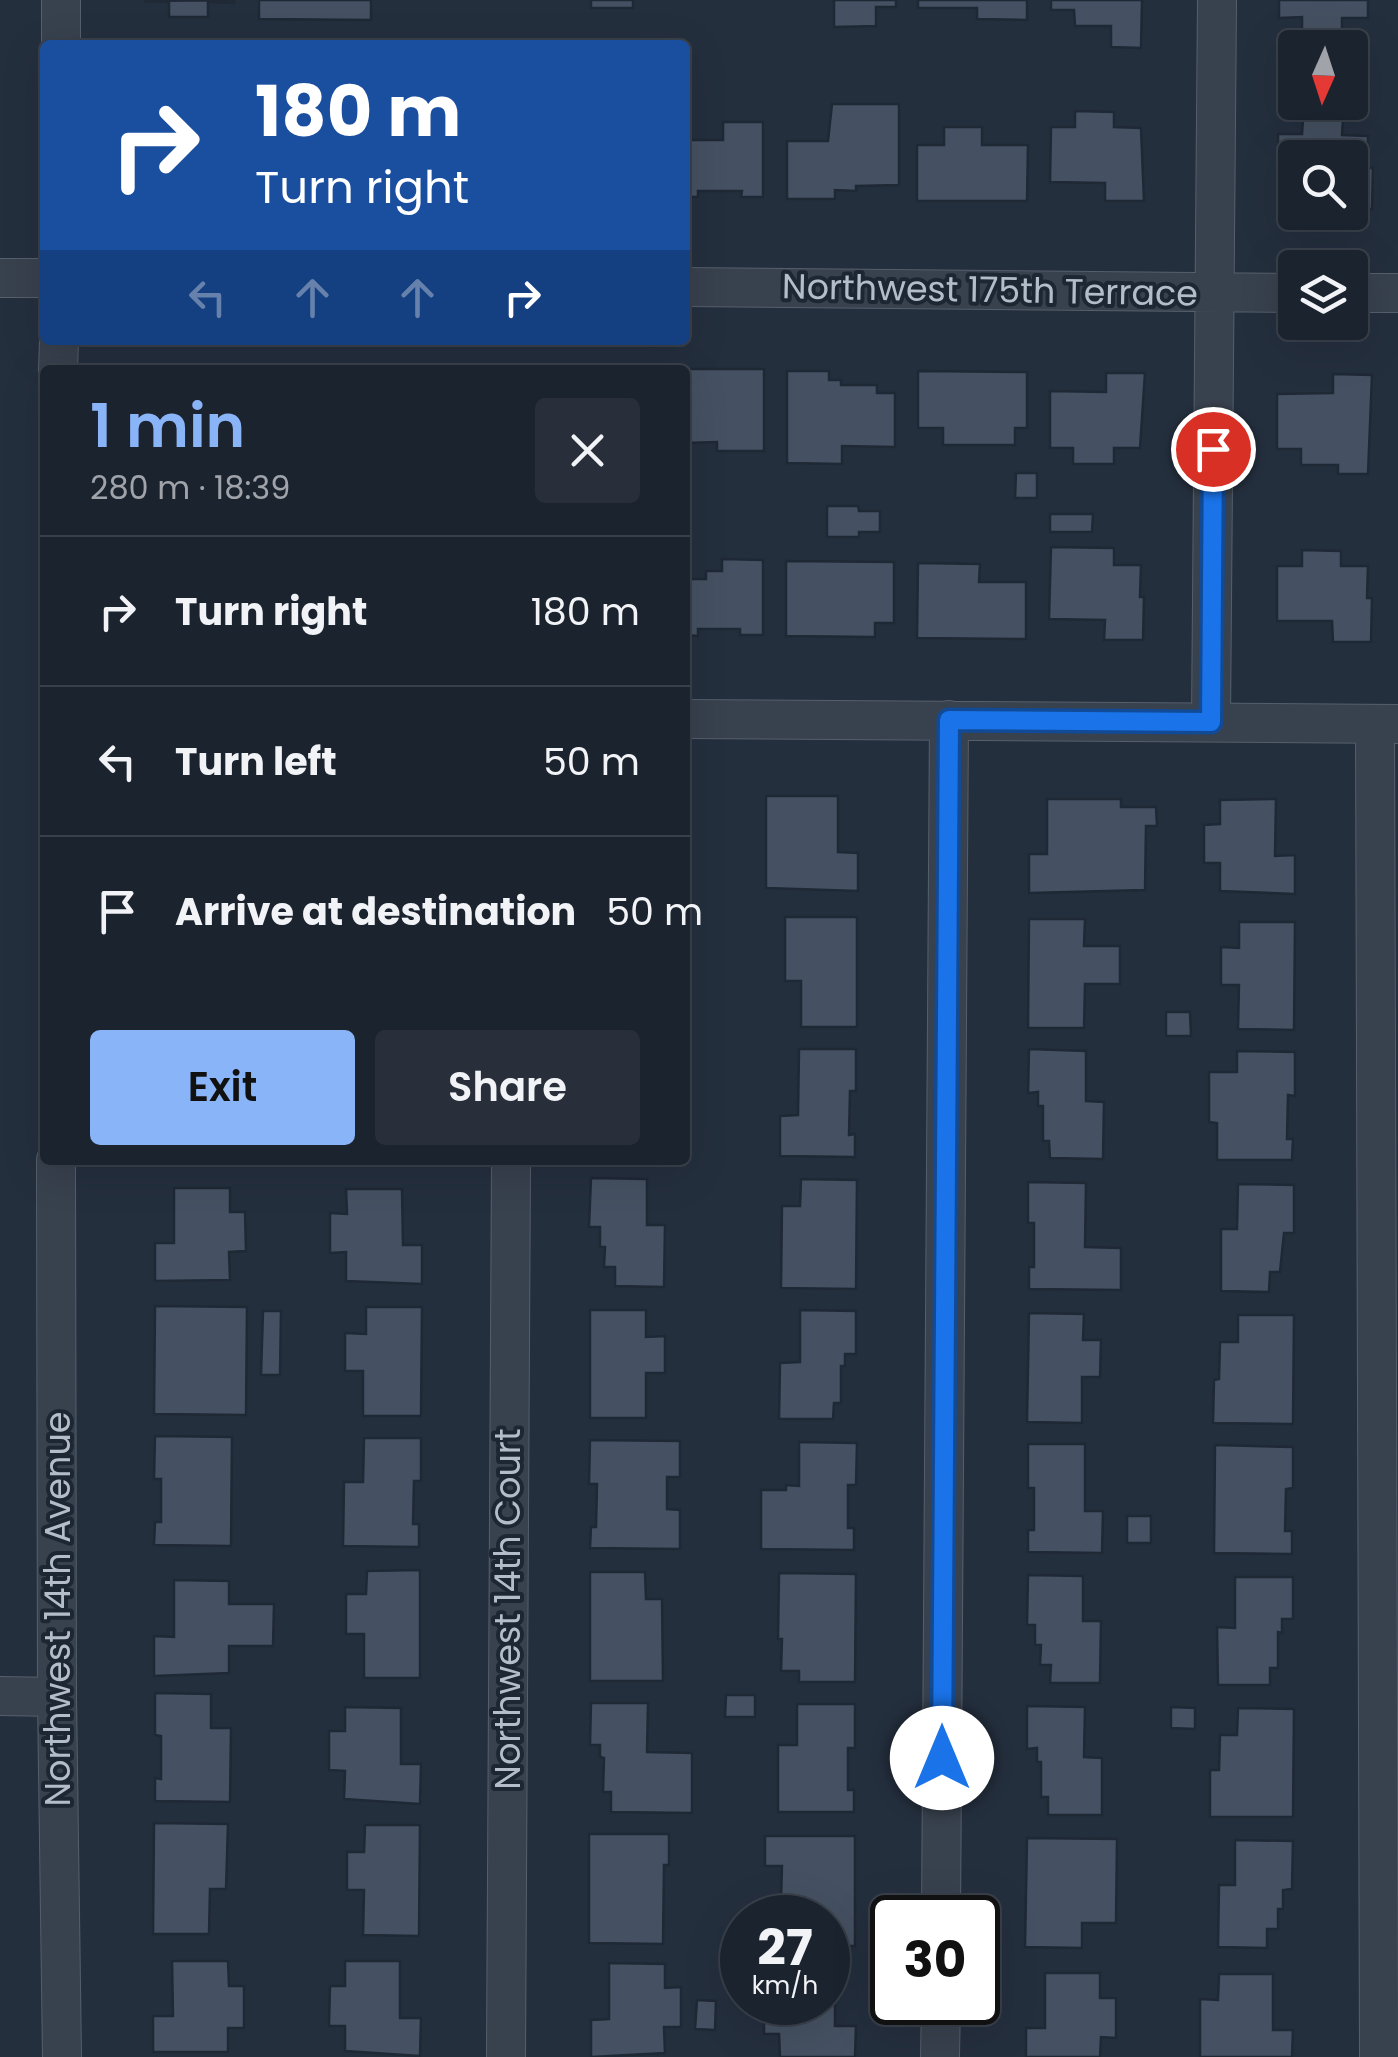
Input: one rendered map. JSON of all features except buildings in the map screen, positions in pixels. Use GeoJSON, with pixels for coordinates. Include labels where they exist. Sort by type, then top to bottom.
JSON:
{"type":"FeatureCollection","features":[{"type":"Feature","properties":{"kind":"street"},"geometry":{"type":"LineString","coordinates":[[61,40],[62,0]]}},
{"type":"Feature","properties":{"kind":"street"},"geometry":{"type":"LineString","coordinates":[[1211,722],[1217,0]]}},
{"type":"Feature","properties":{"kind":"street"},"geometry":{"type":"LineString","coordinates":[[0,278],[40,278]]}},
{"type":"Feature","properties":{"kind":"street","name":"Northwest 175th Terrace"},"geometry":{"type":"LineString","coordinates":[[690,286],[1278,293]]}},
{"type":"Feature","properties":{"kind":"street"},"geometry":{"type":"LineString","coordinates":[[1368,293],[1398,293]]}},
{"type":"Feature","properties":{"kind":"street"},"geometry":{"type":"LineString","coordinates":[[690,719],[1387,724],[1379,2057]]}},
{"type":"Feature","properties":{"kind":"street"},"geometry":{"type":"LineString","coordinates":[[941,1895],[949,720]]}},
{"type":"Feature","properties":{"kind":"street","name":"Northwest 14th Avenue"},"geometry":{"type":"LineString","coordinates":[[56,1165],[62,2057]]}},
{"type":"Feature","properties":{"kind":"street","name":"Northwest 14th Court"},"geometry":{"type":"LineString","coordinates":[[506,2057],[511,1165]]}},
{"type":"Feature","properties":{"kind":"street"},"geometry":{"type":"LineString","coordinates":[[0,1696],[57,1697]]}},
{"type":"Feature","properties":{"kind":"street"},"geometry":{"type":"LineString","coordinates":[[940,2057],[941,2025]]}},
{"type":"Feature","properties":{"kind":"route"},"geometry":{"type":"LineString","coordinates":[[942,1758],[949,720],[1211,722],[1213,449]]}}]}
